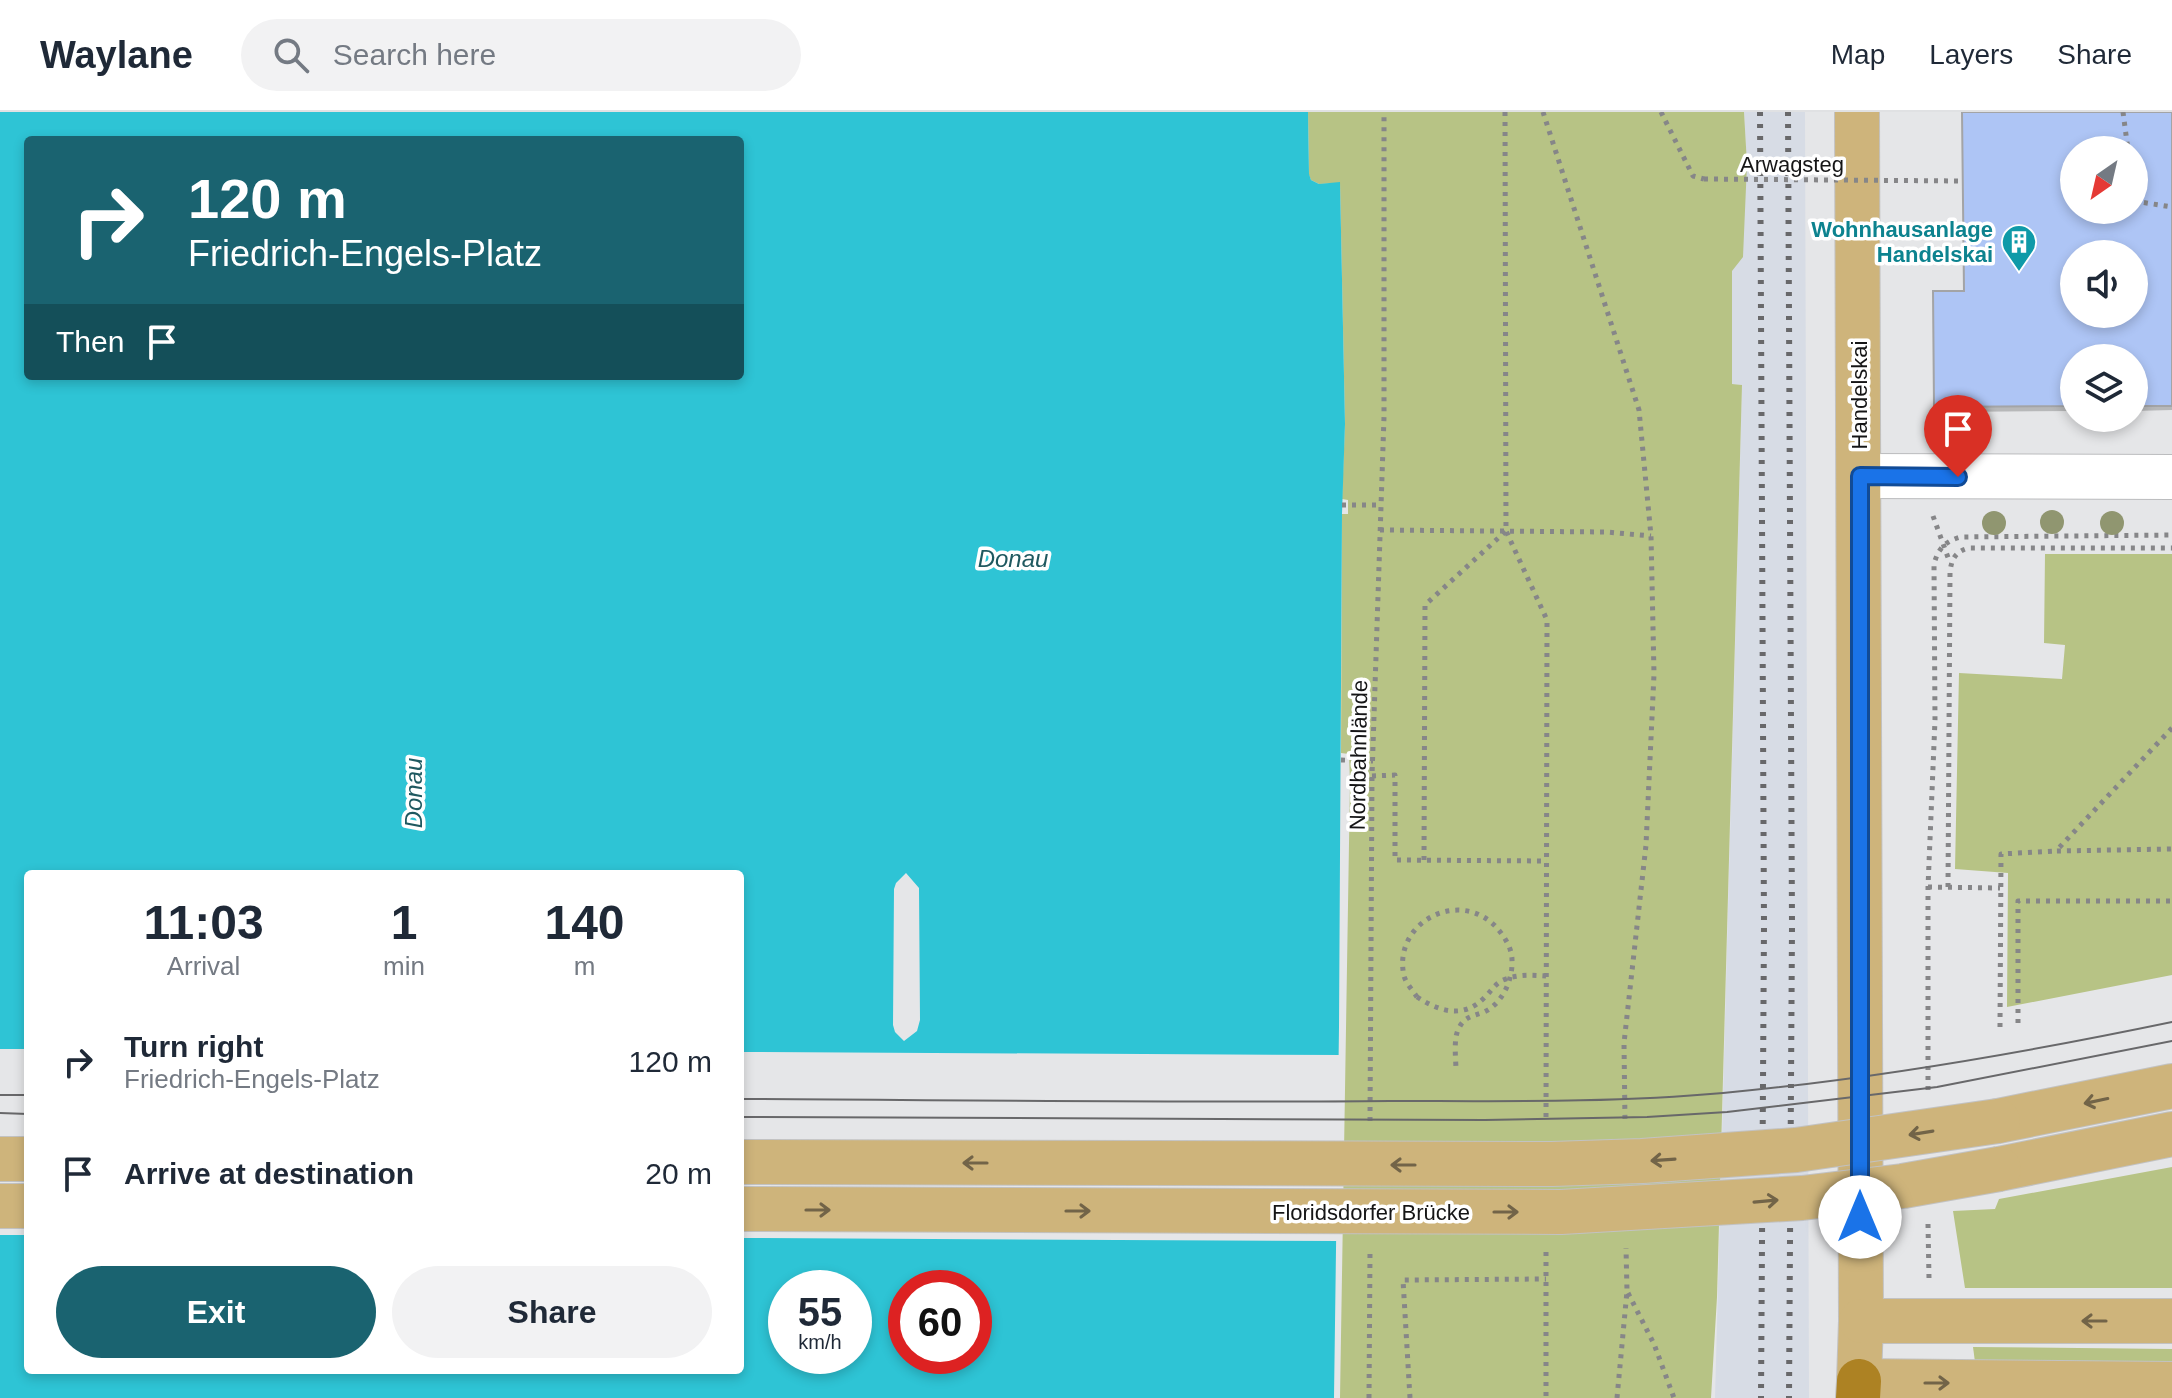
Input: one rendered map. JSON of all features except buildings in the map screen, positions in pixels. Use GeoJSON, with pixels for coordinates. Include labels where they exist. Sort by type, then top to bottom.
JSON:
{"type":"FeatureCollection","features":[{"type":"Feature","properties":{"kind":"main road","name":"Handelskai"},"geometry":{"type":"LineString","coordinates":[[1857,112],[1861,1321],[1858,1390]]}},
{"type":"Feature","properties":{"kind":"main road"},"geometry":{"type":"LineString","coordinates":[[744,1162],[1552,1164],[1656,1160],[1796,1150],[1998,1121],[2172,1086]]}},
{"type":"Feature","properties":{"kind":"main road","name":"Floridsdorfer Brücke"},"geometry":{"type":"LineString","coordinates":[[744,1209],[1561,1212],[1802,1198],[1903,1186],[2172,1134]]}},
{"type":"Feature","properties":{"kind":"main road"},"geometry":{"type":"LineString","coordinates":[[0,1159],[24,1159]]}},
{"type":"Feature","properties":{"kind":"main road"},"geometry":{"type":"LineString","coordinates":[[0,1206],[24,1206]]}},
{"type":"Feature","properties":{"kind":"main road"},"geometry":{"type":"LineString","coordinates":[[1861,1321],[2172,1321]]}},
{"type":"Feature","properties":{"kind":"main road"},"geometry":{"type":"LineString","coordinates":[[1858,1390],[2172,1384]]}},
{"type":"Feature","properties":{"kind":"street"},"geometry":{"type":"LineString","coordinates":[[1860,476],[2172,477]]}},
{"type":"Feature","properties":{"kind":"path","name":"Nordbahnlände"},"geometry":{"type":"LineString","coordinates":[[1370,1127],[1372,776],[1384,417],[1384,112]]}},
{"type":"Feature","properties":{"kind":"path"},"geometry":{"type":"LineString","coordinates":[[1456,1071],[1457,1030],[1468,1017],[1487,1010],[1501,998],[1510,981],[1512,958],[1504,936],[1487,917],[1466,909],[1442,912],[1424,921],[1410,936],[1403,953],[1404,978],[1417,997],[1444,1011],[1463,1010],[1483,999],[1493,986],[1505,980],[1521,974],[1546,976],[1547,620],[1506,531],[1505,112]]}},
{"type":"Feature","properties":{"kind":"path"},"geometry":{"type":"LineString","coordinates":[[1543,112],[1639,410],[1651,536],[1654,674],[1646,845],[1624,1043],[1625,1136]]}},
{"type":"Feature","properties":{"kind":"path","name":"Arwagsteg"},"geometry":{"type":"LineString","coordinates":[[1661,112],[1693,176],[1704,179],[1963,181]]}},
{"type":"Feature","properties":{"kind":"path"},"geometry":{"type":"LineString","coordinates":[[2123,112],[2126,136]]}},
{"type":"Feature","properties":{"kind":"path"},"geometry":{"type":"LineString","coordinates":[[2148,203],[2172,207]]}},
{"type":"Feature","properties":{"kind":"path"},"geometry":{"type":"LineString","coordinates":[[1342,505],[1381,505]]}},
{"type":"Feature","properties":{"kind":"path"},"geometry":{"type":"LineString","coordinates":[[1380,530],[1606,532],[1651,536]]}},
{"type":"Feature","properties":{"kind":"path"},"geometry":{"type":"LineString","coordinates":[[1424,860],[1425,605],[1506,531]]}},
{"type":"Feature","properties":{"kind":"path"},"geometry":{"type":"LineString","coordinates":[[2000,888],[1928,887],[1935,720],[1936,554],[1944,544],[1961,537],[2172,535]]}},
{"type":"Feature","properties":{"kind":"path"},"geometry":{"type":"LineString","coordinates":[[1948,887],[1950,573],[1955,556],[1960,550],[1969,548],[2172,548]]}},
{"type":"Feature","properties":{"kind":"path"},"geometry":{"type":"LineString","coordinates":[[2056,851],[2172,728]]}},
{"type":"Feature","properties":{"kind":"path"},"geometry":{"type":"LineString","coordinates":[[1341,760],[1373,761]]}},
{"type":"Feature","properties":{"kind":"path"},"geometry":{"type":"LineString","coordinates":[[1372,776],[1395,775],[1395,860],[1547,861]]}},
{"type":"Feature","properties":{"kind":"path"},"geometry":{"type":"LineString","coordinates":[[2000,1027],[2001,854],[2172,849]]}},
{"type":"Feature","properties":{"kind":"path"},"geometry":{"type":"LineString","coordinates":[[2018,1023],[2018,901],[2172,901]]}},
{"type":"Feature","properties":{"kind":"path"},"geometry":{"type":"LineString","coordinates":[[1369,1398],[1370,1238]]}},
{"type":"Feature","properties":{"kind":"path"},"geometry":{"type":"LineString","coordinates":[[1617,1398],[1627,1291],[1626,1244]]}},
{"type":"Feature","properties":{"kind":"path"},"geometry":{"type":"LineString","coordinates":[[1410,1398],[1403,1280],[1546,1279]]}},
{"type":"Feature","properties":{"kind":"path"},"geometry":{"type":"LineString","coordinates":[[1627,1291],[1654,1344],[1674,1398]]}},
{"type":"Feature","properties":{"kind":"shaded area"},"geometry":{"type":"Polygon","coordinates":[[[1744,112],[1805,112],[1809,1398],[1715,1398],[1742,385],[1732,384],[1732,270],[1747,164],[1744,112]]]}},
{"type":"Feature","properties":{"kind":"green space"},"geometry":{"type":"Polygon","coordinates":[[[1308,112],[1744,112],[1747,164],[1743,257],[1732,271],[1732,384],[1742,385],[1717,1297],[1711,1398],[1340,1398],[1350,782],[1349,754],[1341,753],[1342,514],[1348,514],[1348,500],[1342,499],[1345,424],[1340,183],[1319,184],[1311,180],[1308,112]]]}},
{"type":"Feature","properties":{"kind":"green space"},"geometry":{"type":"Polygon","coordinates":[[[2045,554],[2172,554],[2172,975],[2007,1007],[2008,873],[1955,869],[1959,673],[2062,679],[2065,645],[2044,643],[2045,554]]]}},
{"type":"Feature","properties":{"kind":"green space"},"geometry":{"type":"Polygon","coordinates":[[[2172,1167],[2172,1288],[1965,1288],[1953,1211],[1995,1209],[1999,1199],[2172,1167]]]}},
{"type":"Feature","properties":{"kind":"green space"},"geometry":{"type":"Polygon","coordinates":[[[1973,1347],[2172,1349],[2172,1363],[1975,1362],[1973,1347]]]}},
{"type":"Feature","properties":{"kind":"water","name":"Donau"},"geometry":{"type":"Polygon","coordinates":[[[0,112],[1308,112],[1311,180],[1319,184],[1340,182],[1345,424],[1334,1398],[0,1398],[0,112]],[[906,873],[894,889],[893,1025],[904,1041],[917,1031],[920,1020],[919,888],[906,873]]]}},
{"type":"Feature","properties":{"kind":"pier"},"geometry":{"type":"Polygon","coordinates":[[[0,1049],[24,1049],[24,1235],[0,1235],[0,1049]]]}},
{"type":"Feature","properties":{"kind":"pier"},"geometry":{"type":"Polygon","coordinates":[[[744,1052],[1343,1055],[1340,1241],[744,1238],[744,1052]]]}},
{"type":"Feature","properties":{"kind":"tram line"},"geometry":{"type":"LineString","coordinates":[[744,1099],[1228,1102],[1640,1098],[1723,1093],[1892,1073],[2172,1022]]}},
{"type":"Feature","properties":{"kind":"tram line"},"geometry":{"type":"LineString","coordinates":[[744,1117],[1485,1120],[1647,1117],[1727,1112],[1937,1087],[2172,1041]]}},
{"type":"Feature","properties":{"kind":"tram line"},"geometry":{"type":"LineString","coordinates":[[0,1095],[24,1095]]}},
{"type":"Feature","properties":{"kind":"tram line"},"geometry":{"type":"LineString","coordinates":[[0,1113],[24,1114]]}},
{"type":"Feature","properties":{"kind":"railway"},"geometry":{"type":"LineString","coordinates":[[1760,112],[1764,925],[1761,1398]]}},
{"type":"Feature","properties":{"kind":"railway"},"geometry":{"type":"LineString","coordinates":[[1788,112],[1792,926],[1789,1398]]}},
{"type":"Feature","properties":{"kind":"place","name":"Wohnhausanlage Handelskai"},"geometry":{"type":"Point","coordinates":[2019,273]}},
{"type":"Feature","properties":{"kind":"route"},"geometry":{"type":"LineString","coordinates":[[1860,1217],[1860,476],[1958,477]]}}]}
